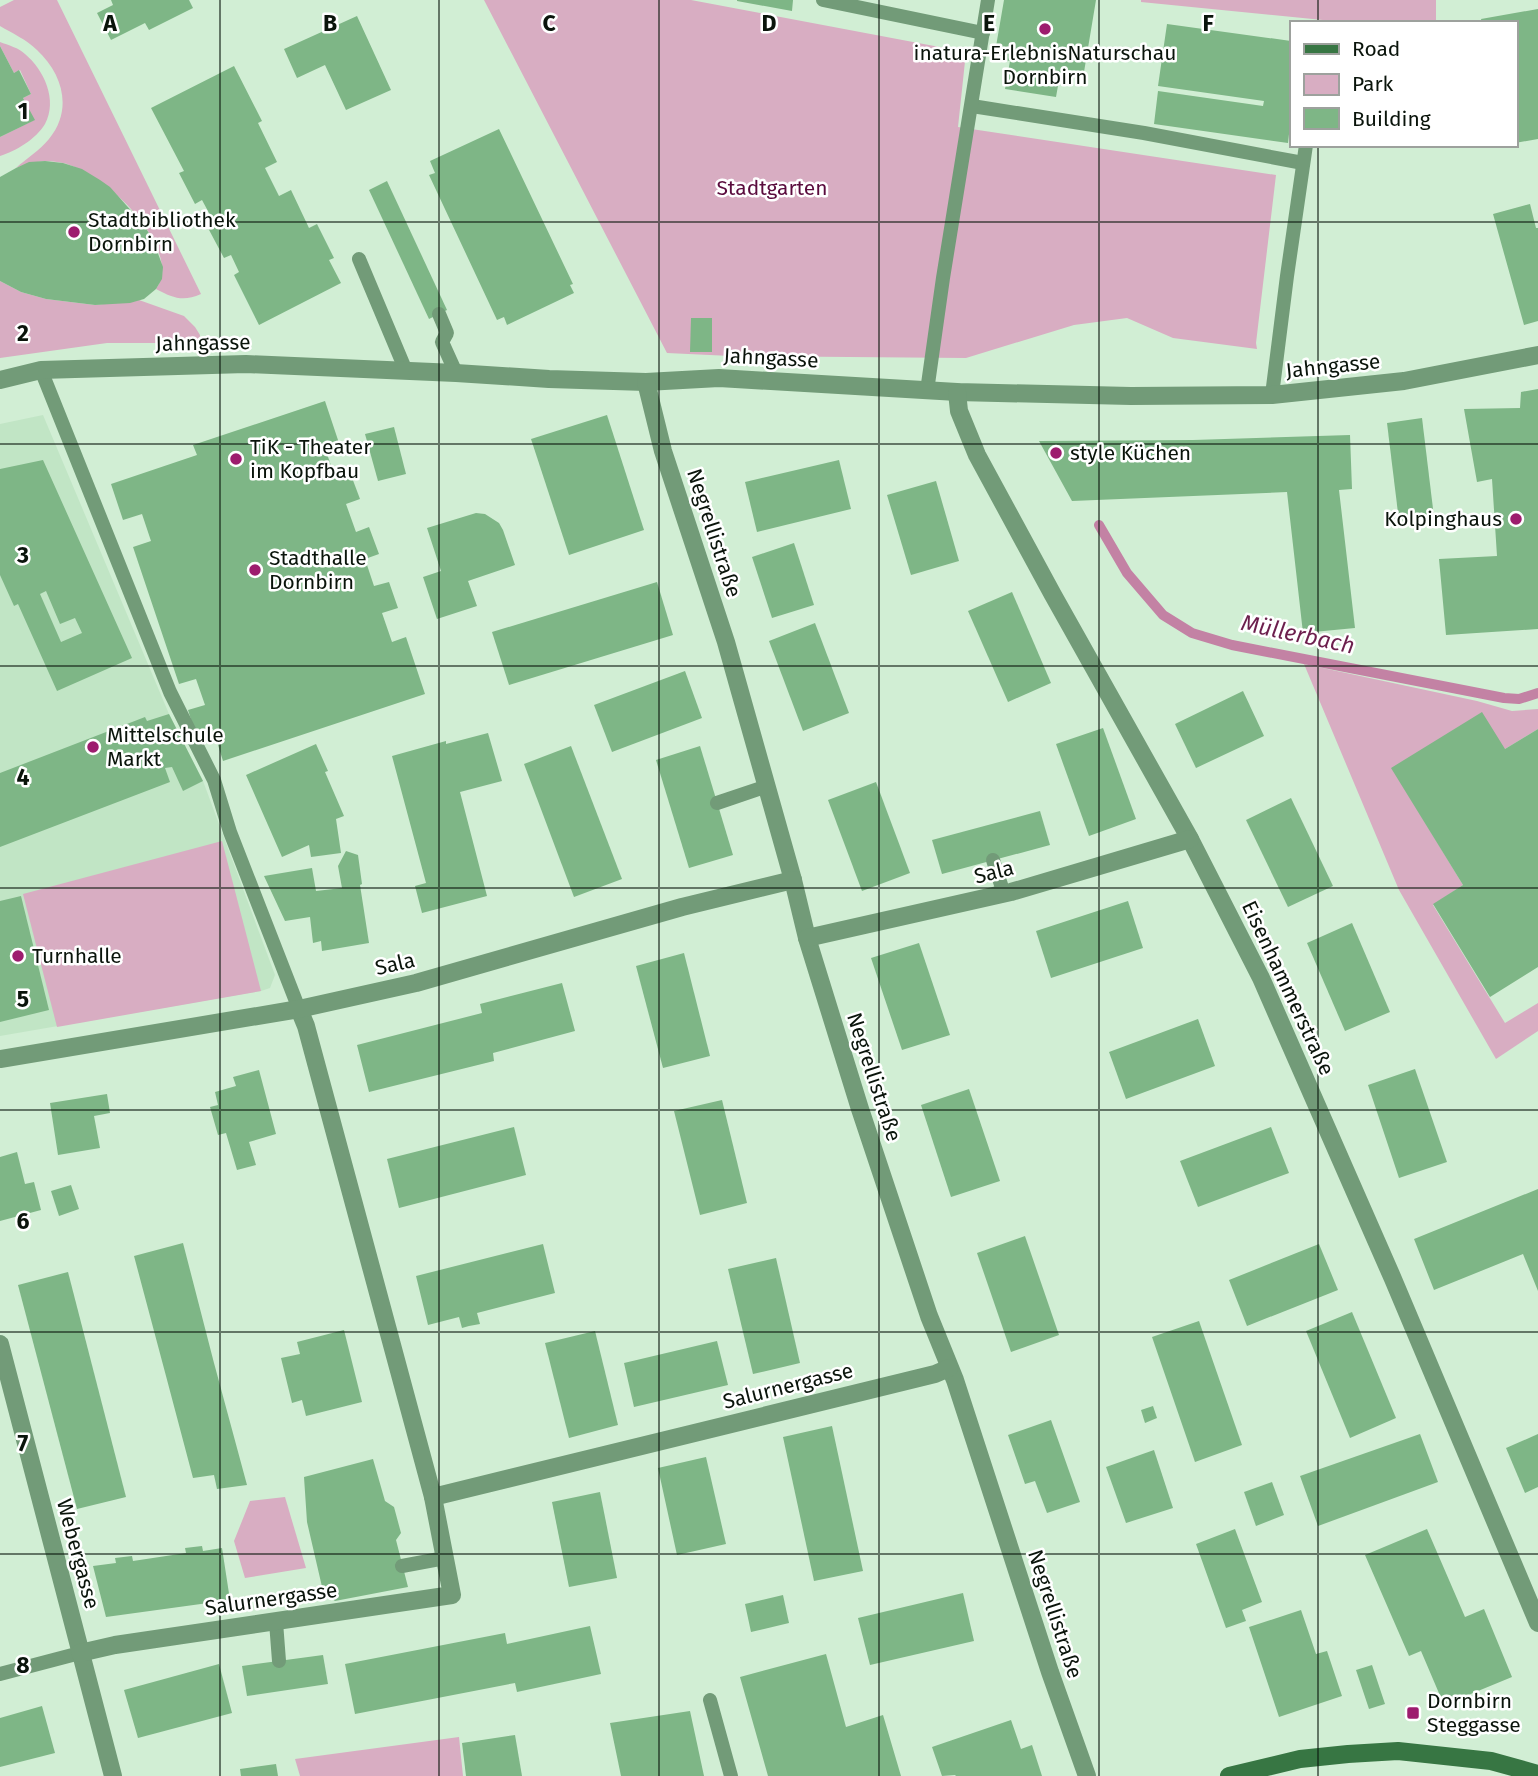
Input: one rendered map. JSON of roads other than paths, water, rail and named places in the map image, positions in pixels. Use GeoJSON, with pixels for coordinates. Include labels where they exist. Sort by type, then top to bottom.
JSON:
{"type":"FeatureCollection","features":[{"type":"Feature","properties":{"kind":"street","name":"Jahngasse"},"geometry":{"type":"LineString","coordinates":[[0,380],[41,370],[246,364],[538,379],[646,382],[719,378],[957,392],[1131,396],[1272,395],[1404,381],[1538,355]]}},
{"type":"Feature","properties":{"kind":"street","name":"Negrellistraße"},"geometry":{"type":"LineString","coordinates":[[646,382],[663,451],[726,642],[807,938],[860,1109],[929,1316],[959,1393],[1059,1699],[1087,1776]]}},
{"type":"Feature","properties":{"kind":"street","name":"Eisenhammerstraße"},"geometry":{"type":"LineString","coordinates":[[957,392],[959,411],[977,455],[1190,839],[1261,978],[1442,1393],[1538,1623]]}},
{"type":"Feature","properties":{"kind":"street","name":"Sala"},"geometry":{"type":"LineString","coordinates":[[807,938],[1004,894],[1190,839]]}},
{"type":"Feature","properties":{"kind":"street","name":"Sala"},"geometry":{"type":"LineString","coordinates":[[0,1059],[299,1009],[424,981],[682,907],[793,880]]}},
{"type":"Feature","properties":{"kind":"street","name":"Salurnergasse"},"geometry":{"type":"LineString","coordinates":[[80,1653],[115,1645],[452,1595],[433,1497],[306,1026],[299,1009]]}},
{"type":"Feature","properties":{"kind":"street","name":"Webergasse"},"geometry":{"type":"LineString","coordinates":[[0,1344],[113,1776]]}},
{"type":"Feature","properties":{"kind":"street","name":"Salurnergasse"},"geometry":{"type":"LineString","coordinates":[[433,1497],[935,1374],[949,1368]]}},
{"type":"Feature","properties":{"kind":"street"},"geometry":{"type":"LineString","coordinates":[[1228,1776],[1300,1759],[1398,1751],[1491,1761],[1538,1774]]}},
{"type":"Feature","properties":{"kind":"lane"},"geometry":{"type":"LineString","coordinates":[[823,0],[983,33]]}},
{"type":"Feature","properties":{"kind":"lane"},"geometry":{"type":"LineString","coordinates":[[927,391],[988,0]]}},
{"type":"Feature","properties":{"kind":"lane"},"geometry":{"type":"LineString","coordinates":[[972,106],[1144,133],[1303,163]]}},
{"type":"Feature","properties":{"kind":"lane"},"geometry":{"type":"LineString","coordinates":[[1272,395],[1306,147]]}},
{"type":"Feature","properties":{"kind":"lane"},"geometry":{"type":"LineString","coordinates":[[359,259],[406,371]]}},
{"type":"Feature","properties":{"kind":"lane"},"geometry":{"type":"LineString","coordinates":[[439,314],[447,333],[442,342],[456,373]]}},
{"type":"Feature","properties":{"kind":"lane"},"geometry":{"type":"LineString","coordinates":[[41,370],[170,692],[214,780],[230,832],[299,1009]]}},
{"type":"Feature","properties":{"kind":"lane"},"geometry":{"type":"LineString","coordinates":[[717,803],[766,786]]}},
{"type":"Feature","properties":{"kind":"lane"},"geometry":{"type":"LineString","coordinates":[[993,860],[1004,894]]}},
{"type":"Feature","properties":{"kind":"lane"},"geometry":{"type":"LineString","coordinates":[[402,1566],[445,1558]]}},
{"type":"Feature","properties":{"kind":"lane"},"geometry":{"type":"LineString","coordinates":[[276,1622],[279,1661]]}},
{"type":"Feature","properties":{"kind":"lane","name":"Salurnergasse"},"geometry":{"type":"LineString","coordinates":[[0,1674],[80,1653]]}},
{"type":"Feature","properties":{"kind":"lane"},"geometry":{"type":"LineString","coordinates":[[710,1700],[731,1776]]}},
{"type":"Feature","properties":{"kind":"waterway","name":"Müllerbach"},"geometry":{"type":"LineString","coordinates":[[1099,525],[1127,573],[1163,615],[1192,633],[1232,645],[1504,698],[1519,699],[1538,693]]}},
{"type":"Feature","properties":{"kind":"place","name":"inatura-ErlebnisNaturschau Dornbirn"},"geometry":{"type":"Point","coordinates":[1045,29]}},
{"type":"Feature","properties":{"kind":"place","name":"Stadtbibliothek Dornbirn"},"geometry":{"type":"Point","coordinates":[74,232]}},
{"type":"Feature","properties":{"kind":"place","name":"style Küchen"},"geometry":{"type":"Point","coordinates":[1056,453]}},
{"type":"Feature","properties":{"kind":"place","name":"TiK - Theater im Kopfbau"},"geometry":{"type":"Point","coordinates":[236,459]}},
{"type":"Feature","properties":{"kind":"place","name":"Kolpinghaus"},"geometry":{"type":"Point","coordinates":[1516,519]}},
{"type":"Feature","properties":{"kind":"place","name":"Stadthalle Dornbirn"},"geometry":{"type":"Point","coordinates":[255,570]}},
{"type":"Feature","properties":{"kind":"place","name":"Mittelschule Markt"},"geometry":{"type":"Point","coordinates":[93,747]}},
{"type":"Feature","properties":{"kind":"place","name":"Turnhalle"},"geometry":{"type":"Point","coordinates":[18,956]}},
{"type":"Feature","properties":{"kind":"place","name":"Dornbirn Steggasse"},"geometry":{"type":"Point","coordinates":[1413,1713]}},
{"type":"Feature","properties":{"kind":"park label","name":"Stadtgarten"},"geometry":{"type":"Point","coordinates":[772,188]}}]}
